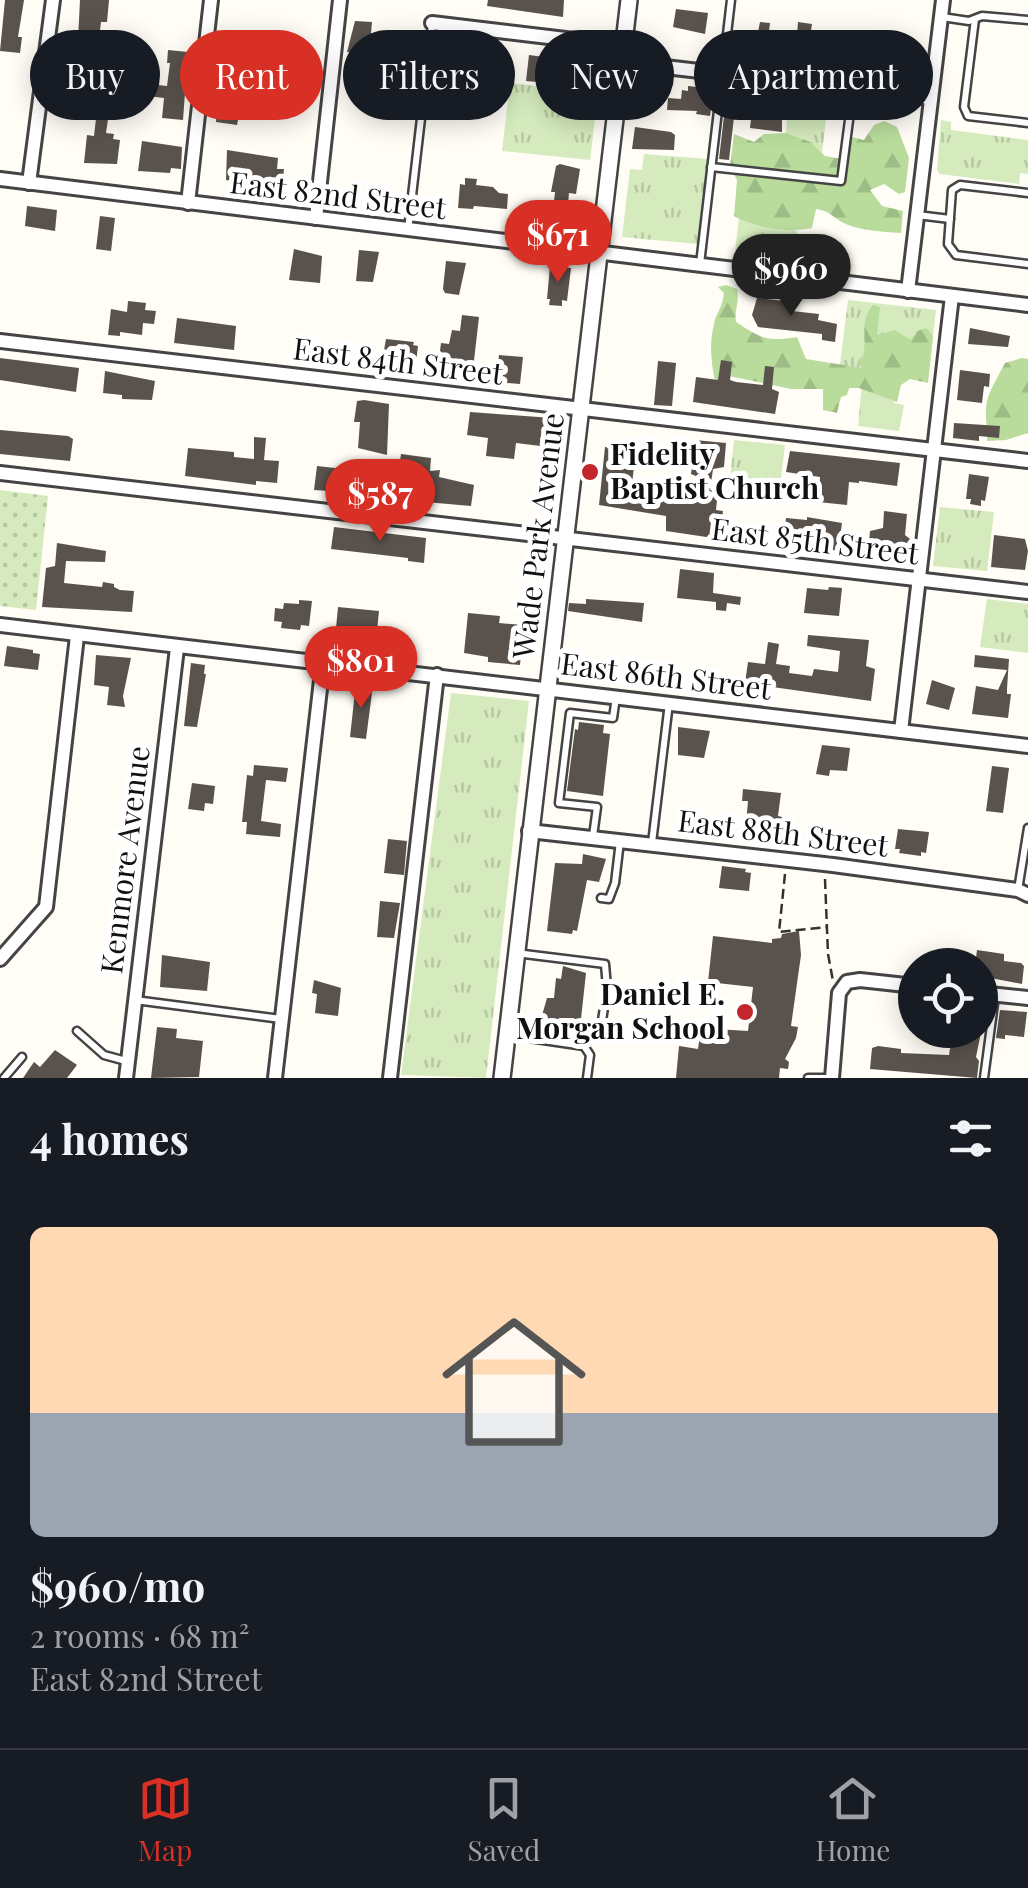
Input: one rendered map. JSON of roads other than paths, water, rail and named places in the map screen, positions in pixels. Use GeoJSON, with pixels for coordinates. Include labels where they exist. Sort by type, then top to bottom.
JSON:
{"type":"FeatureCollection","features":[{"type":"Feature","properties":{"kind":"street"},"geometry":{"type":"LineString","coordinates":[[29,183],[53,0]]}},
{"type":"Feature","properties":{"kind":"street"},"geometry":{"type":"LineString","coordinates":[[188,202],[211,0]]}},
{"type":"Feature","properties":{"kind":"street"},"geometry":{"type":"LineString","coordinates":[[316,218],[340,0]]}},
{"type":"Feature","properties":{"kind":"street","name":"Wade Park Avenue"},"geometry":{"type":"LineString","coordinates":[[626,30],[629,0]]}},
{"type":"Feature","properties":{"kind":"street"},"geometry":{"type":"LineString","coordinates":[[933,89],[943,0]]}},
{"type":"Feature","properties":{"kind":"street"},"geometry":{"type":"LineString","coordinates":[[432,22],[535,39]]}},
{"type":"Feature","properties":{"kind":"street","name":"Wade Park Avenue"},"geometry":{"type":"LineString","coordinates":[[502,1078],[615,120]]}},
{"type":"Feature","properties":{"kind":"street"},"geometry":{"type":"LineString","coordinates":[[908,291],[929,120]]}},
{"type":"Feature","properties":{"kind":"street","name":"East 82nd Street"},"geometry":{"type":"LineString","coordinates":[[0,179],[1028,305]]}},
{"type":"Feature","properties":{"kind":"street"},"geometry":{"type":"LineString","coordinates":[[901,731],[952,296]]}},
{"type":"Feature","properties":{"kind":"street","name":"East 84th Street"},"geometry":{"type":"LineString","coordinates":[[0,341],[1028,460]]}},
{"type":"Feature","properties":{"kind":"street","name":"East 85th Street"},"geometry":{"type":"LineString","coordinates":[[0,473],[1028,592]]}},
{"type":"Feature","properties":{"kind":"street","name":"East 86th Street"},"geometry":{"type":"LineString","coordinates":[[0,625],[1028,746]]}},
{"type":"Feature","properties":{"kind":"street"},"geometry":{"type":"LineString","coordinates":[[0,959],[46,908],[77,636]]}},
{"type":"Feature","properties":{"kind":"street","name":"Kenmore Avenue"},"geometry":{"type":"LineString","coordinates":[[126,1078],[177,648]]}},
{"type":"Feature","properties":{"kind":"street"},"geometry":{"type":"LineString","coordinates":[[275,1078],[323,662]]}},
{"type":"Feature","properties":{"kind":"street"},"geometry":{"type":"LineString","coordinates":[[390,1078],[437,676]]}},
{"type":"Feature","properties":{"kind":"street","name":"East 88th Street"},"geometry":{"type":"LineString","coordinates":[[529,831],[652,843],[1023,892]]}},
{"type":"Feature","properties":{"kind":"street"},"geometry":{"type":"LineString","coordinates":[[833,1078],[840,982],[898,984]]}},
{"type":"Feature","properties":{"kind":"street"},"geometry":{"type":"LineString","coordinates":[[998,995],[1028,998]]}},
{"type":"Feature","properties":{"kind":"lane"},"geometry":{"type":"LineString","coordinates":[[727,30],[731,0]]}},
{"type":"Feature","properties":{"kind":"lane"},"geometry":{"type":"LineString","coordinates":[[941,17],[969,21],[982,16],[1028,20]]}},
{"type":"Feature","properties":{"kind":"lane"},"geometry":{"type":"LineString","coordinates":[[975,19],[964,108],[968,116],[1028,123]]}},
{"type":"Feature","properties":{"kind":"lane"},"geometry":{"type":"LineString","coordinates":[[408,230],[432,22]]}},
{"type":"Feature","properties":{"kind":"lane"},"geometry":{"type":"LineString","coordinates":[[700,265],[717,120]]}},
{"type":"Feature","properties":{"kind":"lane"},"geometry":{"type":"LineString","coordinates":[[711,168],[841,182],[849,120]]}},
{"type":"Feature","properties":{"kind":"lane"},"geometry":{"type":"LineString","coordinates":[[1028,192],[960,186],[952,190],[948,244],[956,255],[1028,264]]}},
{"type":"Feature","properties":{"kind":"lane"},"geometry":{"type":"LineString","coordinates":[[917,215],[950,219]]}},
{"type":"Feature","properties":{"kind":"lane"},"geometry":{"type":"LineString","coordinates":[[593,837],[596,807],[560,803],[570,714],[614,718],[616,696]]}},
{"type":"Feature","properties":{"kind":"lane"},"geometry":{"type":"LineString","coordinates":[[652,843],[670,702]]}},
{"type":"Feature","properties":{"kind":"lane"},"geometry":{"type":"LineString","coordinates":[[1023,892],[1028,828]]}},
{"type":"Feature","properties":{"kind":"lane"},"geometry":{"type":"LineString","coordinates":[[601,898],[609,898],[615,883],[620,840]]}},
{"type":"Feature","properties":{"kind":"lane"},"geometry":{"type":"LineString","coordinates":[[515,952],[605,964],[607,988],[602,1027]]}},
{"type":"Feature","properties":{"kind":"lane"},"geometry":{"type":"LineString","coordinates":[[134,1000],[281,1019]]}},
{"type":"Feature","properties":{"kind":"lane"},"geometry":{"type":"LineString","coordinates":[[77,1031],[104,1055],[128,1061]]}},
{"type":"Feature","properties":{"kind":"lane"},"geometry":{"type":"LineString","coordinates":[[507,1035],[584,1046],[590,1056],[587,1078]]}},
{"type":"Feature","properties":{"kind":"lane"},"geometry":{"type":"LineString","coordinates":[[984,1078],[985,1048]]}},
{"type":"Feature","properties":{"kind":"lane"},"geometry":{"type":"LineString","coordinates":[[4,1078],[22,1057]]}},
{"type":"Feature","properties":{"kind":"lane"},"geometry":{"type":"LineString","coordinates":[[808,1078],[833,1078]]}},
{"type":"Feature","properties":{"kind":"place","name":"Fidelity Baptist Church"},"geometry":{"type":"Point","coordinates":[590,472]}},
{"type":"Feature","properties":{"kind":"place","name":"Daniel E. Morgan School"},"geometry":{"type":"Point","coordinates":[745,1012]}}]}
